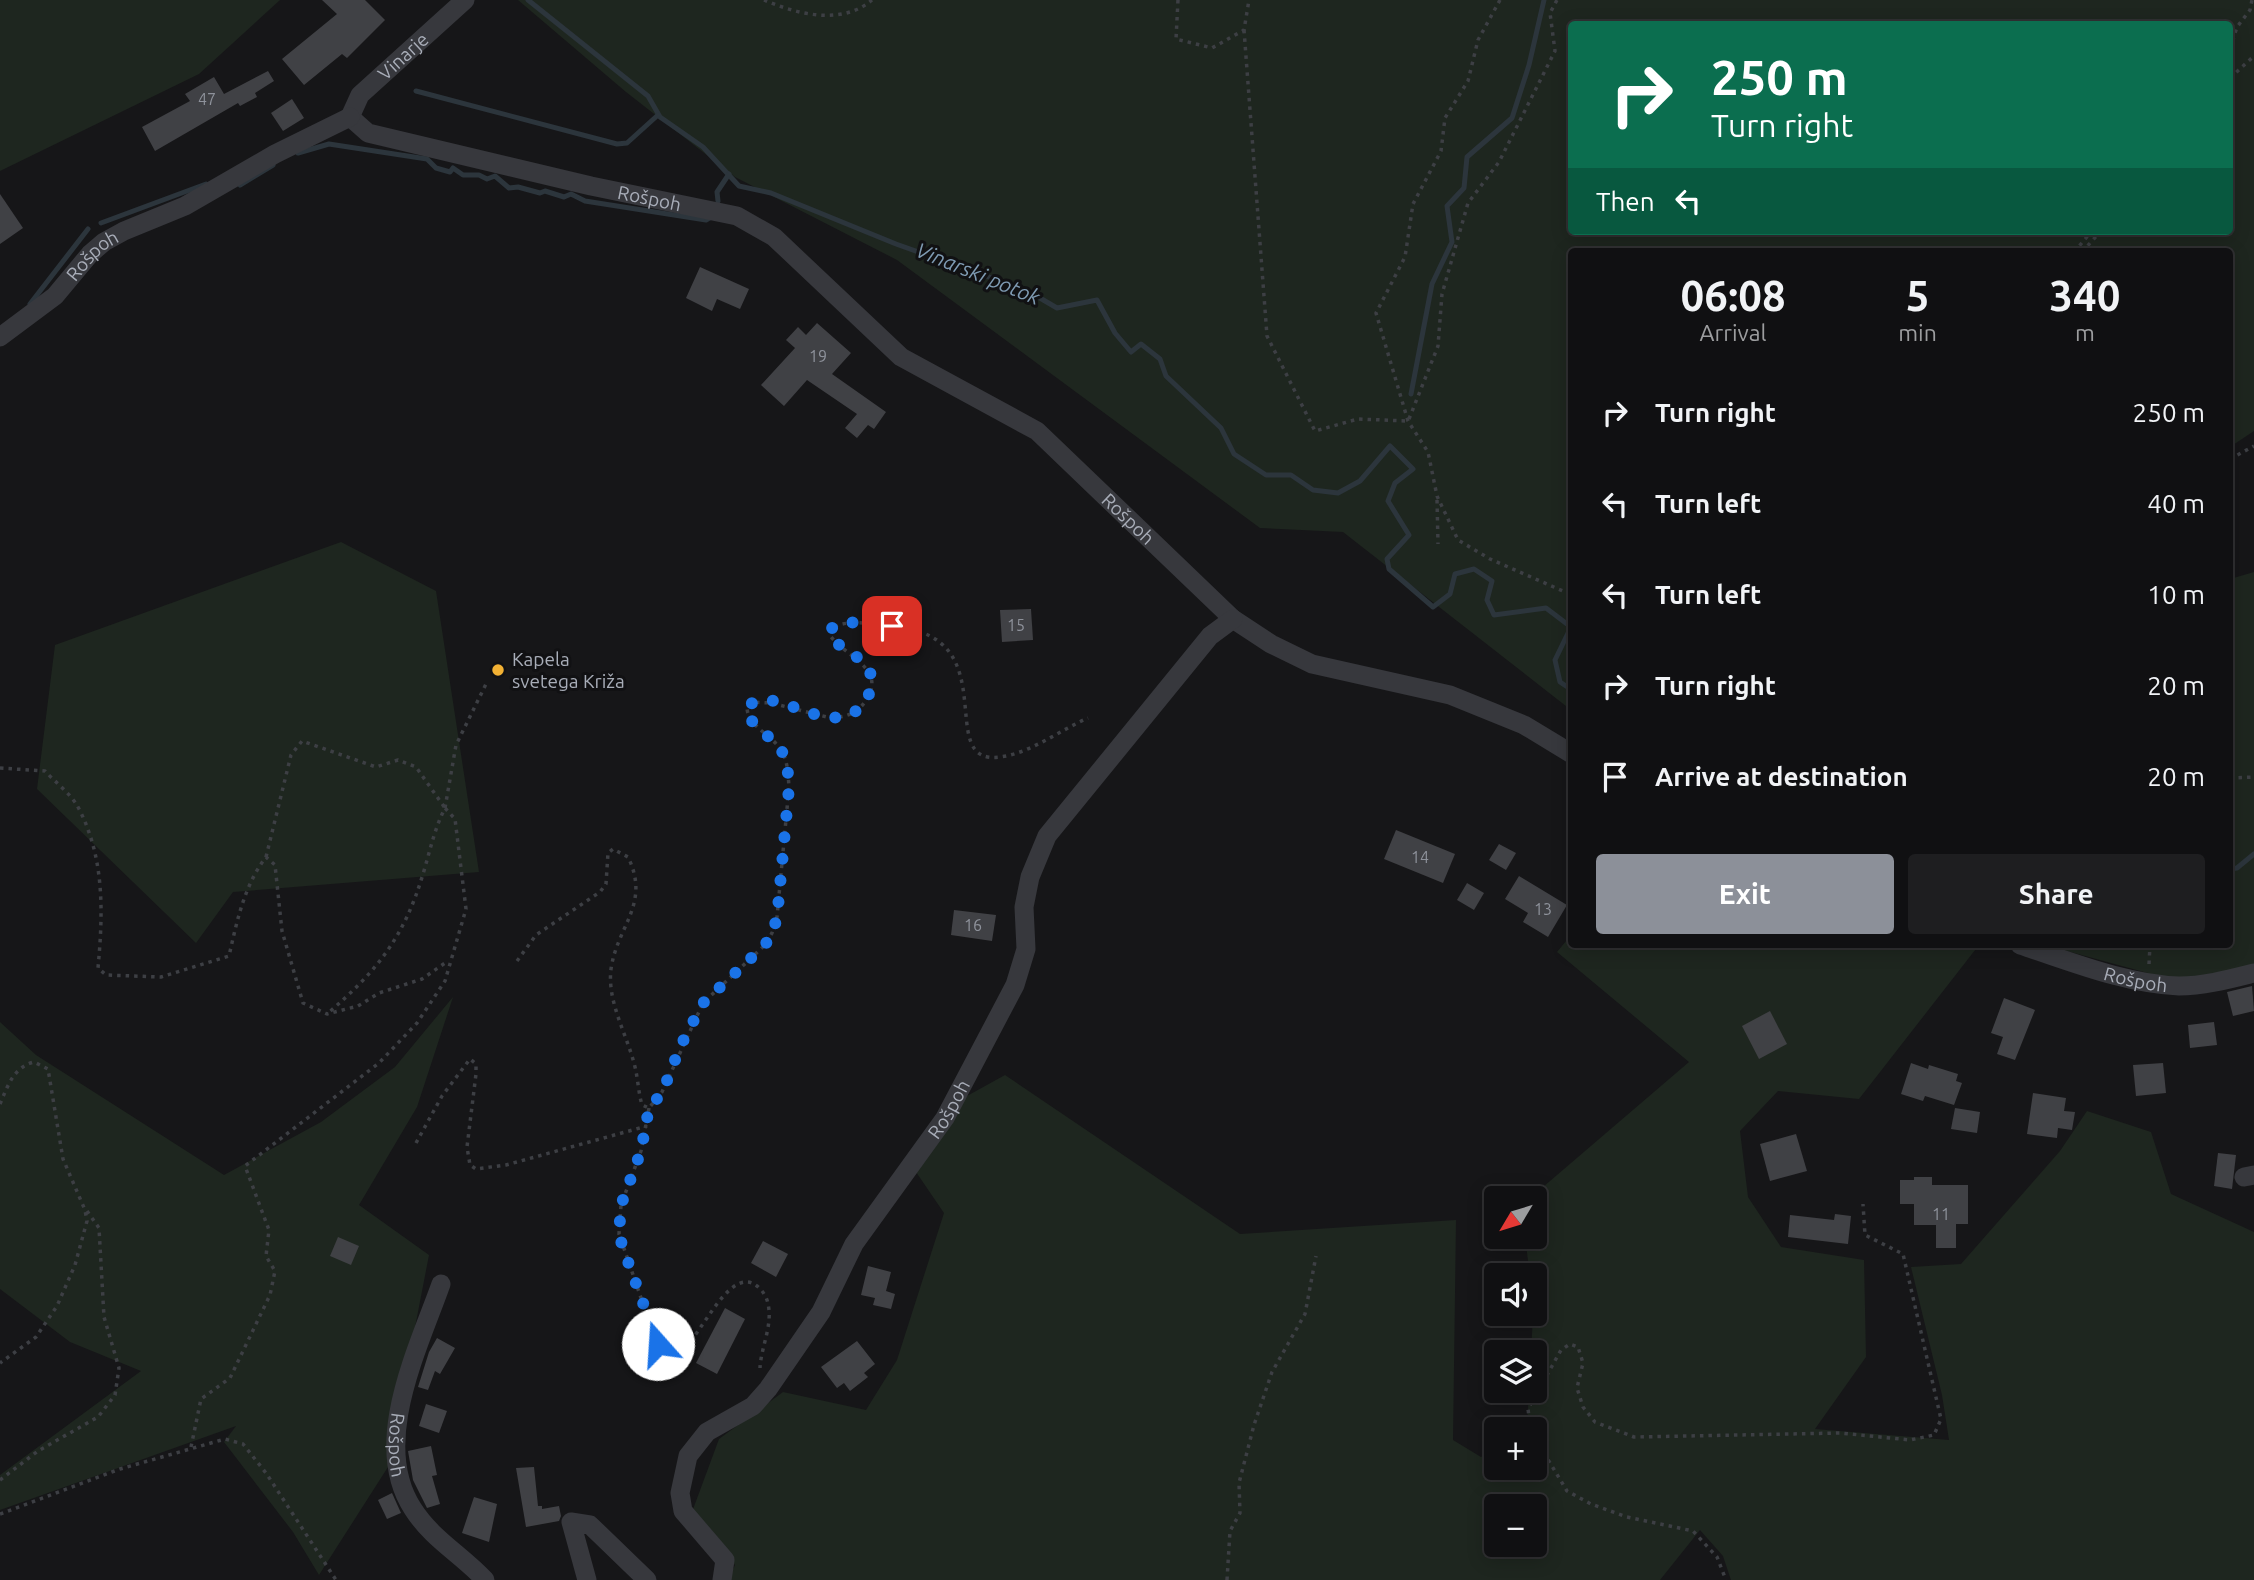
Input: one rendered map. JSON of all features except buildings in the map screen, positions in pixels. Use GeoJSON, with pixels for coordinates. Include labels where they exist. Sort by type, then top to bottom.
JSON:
{"type":"FeatureCollection","features":[{"type":"Feature","properties":{"kind":"street","name":"Vinarje"},"geometry":{"type":"LineString","coordinates":[[351,117],[360,95],[465,0]]}},
{"type":"Feature","properties":{"kind":"street","name":"Rošpoh"},"geometry":{"type":"LineString","coordinates":[[0,337],[55,296],[90,254],[104,242],[185,206],[275,154],[351,117],[368,133],[591,186],[737,216],[774,237],[901,357],[1037,430],[1233,619],[1271,644],[1312,664],[1450,695],[1524,725],[1568,752]]}},
{"type":"Feature","properties":{"kind":"street","name":"Rošpoh"},"geometry":{"type":"LineString","coordinates":[[722,1580],[725,1560],[683,1511],[680,1493],[688,1456],[707,1432],[753,1406],[768,1389],[821,1311],[854,1244],[945,1118],[1015,985],[1026,949],[1024,907],[1028,887],[1047,836],[1210,636],[1233,619]]}},
{"type":"Feature","properties":{"kind":"street","name":"Rošpoh"},"geometry":{"type":"LineString","coordinates":[[2029,948],[2103,972],[2179,986],[2254,973]]}},
{"type":"Feature","properties":{"kind":"street","name":"Rošpoh"},"geometry":{"type":"LineString","coordinates":[[441,1284],[400,1409],[396,1445],[400,1483],[412,1508],[424,1524],[485,1580]]}},
{"type":"Feature","properties":{"kind":"street"},"geometry":{"type":"LineString","coordinates":[[587,1580],[571,1522],[590,1525],[647,1580]]}},
{"type":"Feature","properties":{"kind":"path"},"geometry":{"type":"LineString","coordinates":[[765,0],[793,12],[838,16],[872,0]]}},
{"type":"Feature","properties":{"kind":"path"},"geometry":{"type":"LineString","coordinates":[[1178,0],[1176,39],[1212,48],[1244,30]]}},
{"type":"Feature","properties":{"kind":"path"},"geometry":{"type":"LineString","coordinates":[[1249,0],[1244,30],[1267,336],[1315,431],[1358,419],[1408,421]]}},
{"type":"Feature","properties":{"kind":"path"},"geometry":{"type":"LineString","coordinates":[[1438,544],[1437,496],[1428,452],[1408,421],[1376,313],[1405,257],[1413,204],[1441,151],[1445,118],[1468,81],[1478,40],[1500,0]]}},
{"type":"Feature","properties":{"kind":"path"},"geometry":{"type":"LineString","coordinates":[[1408,421],[1437,346],[1442,294],[1468,203],[1500,162],[1555,51],[1550,13],[1557,0]]}},
{"type":"Feature","properties":{"kind":"path"},"geometry":{"type":"LineString","coordinates":[[2233,40],[2237,27],[2250,10],[2252,0]]}},
{"type":"Feature","properties":{"kind":"path"},"geometry":{"type":"LineString","coordinates":[[2233,75],[2254,56]]}},
{"type":"Feature","properties":{"kind":"path"},"geometry":{"type":"LineString","coordinates":[[2086,248],[2097,235]]}},
{"type":"Feature","properties":{"kind":"path"},"geometry":{"type":"LineString","coordinates":[[2233,456],[2254,446]]}},
{"type":"Feature","properties":{"kind":"path"},"geometry":{"type":"LineString","coordinates":[[1437,496],[1458,540],[1490,559],[1568,594]]}},
{"type":"Feature","properties":{"kind":"path"},"geometry":{"type":"LineString","coordinates":[[768,1389],[760,1374],[768,1331],[768,1303],[755,1284],[746,1282],[729,1288],[683,1352],[669,1360],[661,1356],[619,1234],[621,1205],[647,1126],[649,1108],[662,1093],[681,1045],[703,1003],[765,945],[777,918],[789,788],[788,768],[780,749],[754,724],[747,714],[747,707],[759,701],[831,718],[844,718],[864,703],[871,691],[872,679],[868,668],[833,641],[829,634],[832,628],[847,622],[912,628],[933,635],[942,642],[956,659],[964,681],[970,741],[976,751],[987,756],[999,757],[1025,749],[1088,718]]}},
{"type":"Feature","properties":{"kind":"path"},"geometry":{"type":"LineString","coordinates":[[327,1014],[364,982],[393,946],[423,876],[434,830],[445,808],[456,745],[487,682]]}},
{"type":"Feature","properties":{"kind":"path"},"geometry":{"type":"LineString","coordinates":[[0,768],[45,771],[78,805],[97,858],[103,916],[97,968],[106,975],[161,977],[229,956],[238,915],[254,873],[266,857],[291,755],[302,741],[376,767],[398,760],[416,768],[455,819],[466,909],[445,981],[417,1023],[379,1063],[245,1166],[269,1230],[266,1256],[275,1270],[270,1295],[230,1378],[201,1399],[191,1447]]}},
{"type":"Feature","properties":{"kind":"path"},"geometry":{"type":"LineString","coordinates":[[2233,778],[2254,777]]}},
{"type":"Feature","properties":{"kind":"path"},"geometry":{"type":"LineString","coordinates":[[517,961],[536,935],[600,892],[606,884],[608,853],[613,849],[628,857],[637,884],[636,898],[615,953],[612,985],[639,1082],[642,1105],[649,1108]]}},
{"type":"Feature","properties":{"kind":"path"},"geometry":{"type":"LineString","coordinates":[[266,857],[275,865],[282,931],[303,1003],[327,1014],[358,1006],[379,993],[422,979],[449,960]]}},
{"type":"Feature","properties":{"kind":"path"},"geometry":{"type":"LineString","coordinates":[[416,1143],[442,1096],[470,1059],[476,1064],[476,1074],[467,1147],[470,1165],[476,1169],[506,1165],[647,1126]]}},
{"type":"Feature","properties":{"kind":"path"},"geometry":{"type":"LineString","coordinates":[[0,1104],[17,1070],[25,1064],[34,1062],[48,1069],[63,1158],[85,1210],[99,1228],[104,1317],[119,1368],[115,1395],[97,1417],[38,1451],[0,1480]]}},
{"type":"Feature","properties":{"kind":"path"},"geometry":{"type":"LineString","coordinates":[[1529,1417],[1528,1409],[1560,1350],[1570,1344],[1578,1348],[1583,1363],[1577,1388],[1583,1407],[1595,1422],[1634,1437],[1815,1433],[1910,1440],[1934,1435],[1941,1419],[1903,1254],[1865,1235],[1863,1204]]}},
{"type":"Feature","properties":{"kind":"path"},"geometry":{"type":"LineString","coordinates":[[0,1363],[36,1337],[57,1306],[83,1239],[85,1210]]}},
{"type":"Feature","properties":{"kind":"path"},"geometry":{"type":"LineString","coordinates":[[1227,1580],[1230,1531],[1240,1513],[1239,1483],[1254,1425],[1272,1372],[1305,1314],[1317,1256]]}},
{"type":"Feature","properties":{"kind":"path"},"geometry":{"type":"LineString","coordinates":[[0,1514],[191,1447],[225,1439],[243,1444],[266,1473],[336,1580]]}},
{"type":"Feature","properties":{"kind":"path"},"geometry":{"type":"LineString","coordinates":[[1547,1458],[1567,1491],[1591,1504],[1627,1517],[1693,1531],[1717,1556],[1726,1580]]}},
{"type":"Feature","properties":{"kind":"shaded area"},"geometry":{"type":"Polygon","coordinates":[[[0,0],[280,0],[199,74],[0,171],[0,0]]]}},
{"type":"Feature","properties":{"kind":"shaded area"},"geometry":{"type":"Polygon","coordinates":[[[518,0],[2254,0],[2254,431],[2233,445],[2233,248],[1568,248],[1568,708],[1343,532],[1260,528],[897,260],[735,177],[626,92],[518,0]]]}},
{"type":"Feature","properties":{"kind":"shaded area"},"geometry":{"type":"Polygon","coordinates":[[[341,542],[436,591],[479,872],[233,892],[196,943],[37,789],[55,645],[341,542]]]}},
{"type":"Feature","properties":{"kind":"shaded area"},"geometry":{"type":"Polygon","coordinates":[[[2254,572],[2254,969],[2188,984],[2056,948],[2233,948],[2233,578],[2254,572]]]}},
{"type":"Feature","properties":{"kind":"shaded area"},"geometry":{"type":"Polygon","coordinates":[[[1568,939],[1568,948],[1977,948],[1859,1099],[1778,1091],[1740,1131],[1748,1197],[1781,1247],[1864,1260],[1866,1357],[1815,1429],[1949,1440],[1942,1395],[1911,1267],[1961,1264],[2060,1151],[2087,1111],[2151,1132],[2171,1194],[2254,1232],[2254,1580],[1731,1580],[1723,1556],[1700,1530],[1660,1580],[728,1580],[735,1565],[692,1512],[719,1439],[783,1392],[866,1410],[897,1360],[944,1213],[916,1172],[967,1096],[1005,1075],[1240,1234],[1456,1220],[1453,1440],[1481,1457],[1484,1455],[1484,1480],[1547,1480],[1547,1417],[1528,1417],[1528,1403],[1547,1403],[1547,1340],[1532,1340],[1532,1326],[1547,1326],[1547,1263],[1528,1263],[1527,1250],[1547,1250],[1547,1186],[1544,1186],[1689,1062],[1557,952],[1568,939]]]}},
{"type":"Feature","properties":{"kind":"shaded area"},"geometry":{"type":"Polygon","coordinates":[[[453,997],[417,1107],[359,1205],[429,1255],[388,1467],[319,1575],[293,1532],[224,1442],[236,1426],[0,1510],[0,1475],[141,1371],[70,1342],[0,1289],[0,1022],[36,1055],[224,1175],[321,1122],[395,1067],[453,997]]]}},
{"type":"Feature","properties":{"kind":"waterway","name":"Vinarski potok"},"geometry":{"type":"LineString","coordinates":[[528,0],[648,96],[660,117],[703,147],[739,186],[771,193],[896,244],[1028,291],[1057,308],[1097,300],[1115,333],[1131,352],[1141,344],[1160,359],[1166,376],[1221,428],[1234,454],[1266,475],[1291,475],[1313,490],[1338,493],[1360,481],[1390,446],[1413,469],[1395,483],[1388,501],[1409,535],[1387,559],[1389,569],[1433,607],[1450,594],[1455,574],[1474,569],[1492,581],[1487,600],[1494,615],[1546,608],[1568,625]]}},
{"type":"Feature","properties":{"kind":"waterway"},"geometry":{"type":"LineString","coordinates":[[1411,394],[1432,284],[1452,242],[1447,206],[1464,188],[1467,157],[1512,118],[1529,65],[1544,0]]}},
{"type":"Feature","properties":{"kind":"waterway"},"geometry":{"type":"LineString","coordinates":[[416,91],[617,144],[627,143],[658,115]]}},
{"type":"Feature","properties":{"kind":"waterway"},"geometry":{"type":"LineString","coordinates":[[298,153],[329,144],[427,159],[436,168],[450,172],[453,168],[463,175],[479,175],[487,179],[495,176],[509,188],[518,187],[540,193],[545,191],[564,197],[571,194],[585,201],[706,220],[711,217]]}},
{"type":"Feature","properties":{"kind":"waterway"},"geometry":{"type":"LineString","coordinates":[[240,185],[273,165]]}},
{"type":"Feature","properties":{"kind":"waterway"},"geometry":{"type":"LineString","coordinates":[[718,201],[717,192],[729,174]]}},
{"type":"Feature","properties":{"kind":"waterway"},"geometry":{"type":"LineString","coordinates":[[101,223],[206,184]]}},
{"type":"Feature","properties":{"kind":"waterway"},"geometry":{"type":"LineString","coordinates":[[30,304],[88,229]]}},
{"type":"Feature","properties":{"kind":"waterway","name":"Vinarski potok"},"geometry":{"type":"LineString","coordinates":[[1568,633],[1555,660],[1560,682],[1568,687]]}},
{"type":"Feature","properties":{"kind":"waterway","name":"Vinarski potok"},"geometry":{"type":"LineString","coordinates":[[2233,869],[2254,854]]}},
{"type":"Feature","properties":{"kind":"place","name":"Kapela svetega Križa"},"geometry":{"type":"Point","coordinates":[498,670]}},
{"type":"Feature","properties":{"kind":"route"},"geometry":{"type":"LineString","coordinates":[[658,1344],[628,1266],[619,1234],[621,1205],[641,1151],[649,1108],[657,1102],[662,1093],[694,1019],[711,993],[765,945],[777,918],[789,788],[788,768],[780,749],[754,724],[747,714],[747,707],[752,702],[759,701],[831,718],[844,718],[854,713],[871,691],[872,679],[868,668],[833,641],[829,634],[832,628],[847,622],[892,626]]}}]}
